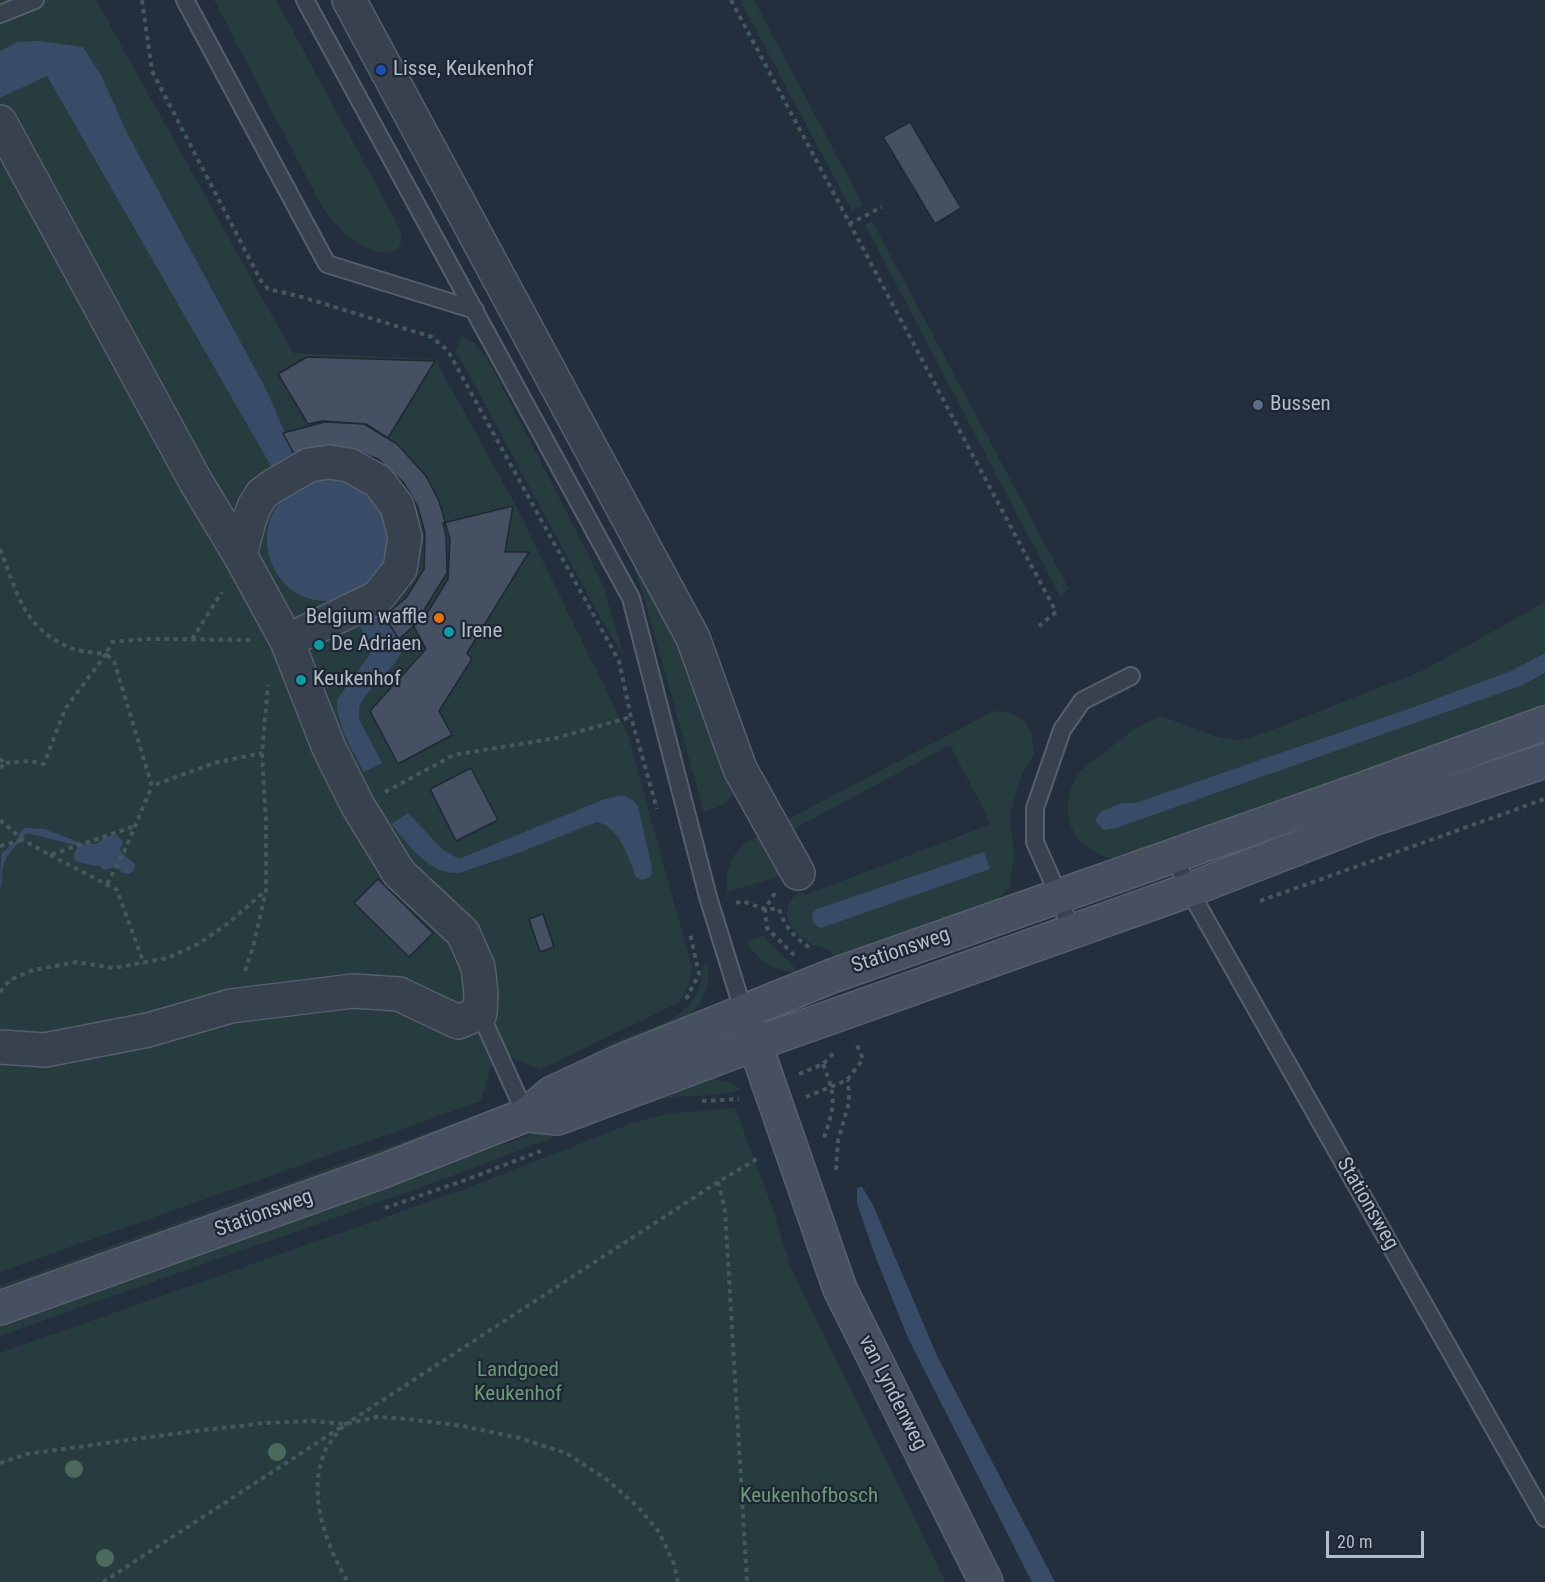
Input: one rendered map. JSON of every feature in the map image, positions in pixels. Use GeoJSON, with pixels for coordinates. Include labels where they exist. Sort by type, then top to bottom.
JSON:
{"type":"FeatureCollection","features":[{"type":"Feature","properties":{"kind":"main road","name":"Stationsweg"},"geometry":{"type":"LineString","coordinates":[[0,1308],[383,1172],[526,1115],[552,1093],[617,1062],[832,976],[1545,723]]}},
{"type":"Feature","properties":{"kind":"main road","name":"Stationsweg"},"geometry":{"type":"LineString","coordinates":[[526,1115],[558,1118],[755,1044],[1189,890],[1370,820],[1545,761]]}},
{"type":"Feature","properties":{"kind":"main road"},"geometry":{"type":"LineString","coordinates":[[744,1011],[755,1044]]}},
{"type":"Feature","properties":{"kind":"main road","name":"van Lyndenweg"},"geometry":{"type":"LineString","coordinates":[[755,1044],[840,1289],[986,1582]]}},
{"type":"Feature","properties":{"kind":"street"},"geometry":{"type":"LineString","coordinates":[[349,0],[693,638],[740,769],[798,873]]}},
{"type":"Feature","properties":{"kind":"street"},"geometry":{"type":"LineString","coordinates":[[0,122],[196,482],[287,640],[329,748],[358,806],[399,873],[463,933],[478,967],[481,993],[480,1013],[458,1022],[399,994],[353,991],[231,1006],[148,1029],[45,1050],[0,1047]]}},
{"type":"Feature","properties":{"kind":"street"},"geometry":{"type":"LineString","coordinates":[[240,555],[254,507],[262,494],[309,465],[329,462],[349,465],[378,481],[397,506],[405,537],[400,569],[378,597],[287,640]]}},
{"type":"Feature","properties":{"kind":"lane"},"geometry":{"type":"LineString","coordinates":[[0,14],[35,0]]}},
{"type":"Feature","properties":{"kind":"lane"},"geometry":{"type":"LineString","coordinates":[[185,0],[327,264],[475,310]]}},
{"type":"Feature","properties":{"kind":"lane"},"geometry":{"type":"LineString","coordinates":[[305,0],[631,598],[712,910],[744,1011]]}},
{"type":"Feature","properties":{"kind":"lane"},"geometry":{"type":"LineString","coordinates":[[1071,932],[1059,896],[1035,842],[1035,808],[1062,730],[1082,701],[1131,676]]}},
{"type":"Feature","properties":{"kind":"lane","name":"Stationsweg"},"geometry":{"type":"LineString","coordinates":[[1174,855],[1189,890],[1545,1518]]}},
{"type":"Feature","properties":{"kind":"lane"},"geometry":{"type":"LineString","coordinates":[[480,1013],[526,1115]]}},
{"type":"Feature","properties":{"kind":"path"},"geometry":{"type":"LineString","coordinates":[[142,0],[152,71],[261,281],[268,289],[302,297],[432,338],[448,351],[618,661],[659,817]]}},
{"type":"Feature","properties":{"kind":"path"},"geometry":{"type":"LineString","coordinates":[[731,0],[1056,612],[1039,626]]}},
{"type":"Feature","properties":{"kind":"path"},"geometry":{"type":"LineString","coordinates":[[849,224],[882,207]]}},
{"type":"Feature","properties":{"kind":"path"},"geometry":{"type":"LineString","coordinates":[[0,549],[20,603],[39,630],[75,649],[106,654],[114,661],[152,786],[107,884]]}},
{"type":"Feature","properties":{"kind":"path"},"geometry":{"type":"LineString","coordinates":[[192,639],[219,598],[240,555]]}},
{"type":"Feature","properties":{"kind":"path"},"geometry":{"type":"LineString","coordinates":[[0,768],[5,763],[29,761],[44,764],[65,709],[106,654],[112,642],[147,639],[287,640],[268,686],[262,753],[266,822],[266,891],[254,947],[231,1006]]}},
{"type":"Feature","properties":{"kind":"path"},"geometry":{"type":"LineString","coordinates":[[358,806],[454,755],[556,738],[659,709]]}},
{"type":"Feature","properties":{"kind":"path"},"geometry":{"type":"LineString","coordinates":[[152,786],[214,763],[262,753]]}},
{"type":"Feature","properties":{"kind":"path"},"geometry":{"type":"LineString","coordinates":[[0,759],[5,763]]}},
{"type":"Feature","properties":{"kind":"path"},"geometry":{"type":"LineString","coordinates":[[0,820],[23,840],[117,890],[144,964]]}},
{"type":"Feature","properties":{"kind":"path"},"geometry":{"type":"LineString","coordinates":[[50,855],[135,826]]}},
{"type":"Feature","properties":{"kind":"path"},"geometry":{"type":"LineString","coordinates":[[0,846],[23,840]]}},
{"type":"Feature","properties":{"kind":"path"},"geometry":{"type":"LineString","coordinates":[[0,992],[10,980],[33,970],[77,962],[112,968],[168,958],[198,944],[230,922],[266,891]]}},
{"type":"Feature","properties":{"kind":"path"},"geometry":{"type":"LineString","coordinates":[[680,1007],[692,990],[699,974],[687,917],[742,901],[765,909],[779,909],[783,922],[793,936],[824,961],[832,976]]}},
{"type":"Feature","properties":{"kind":"path"},"geometry":{"type":"LineString","coordinates":[[846,1012],[857,1044]]}},
{"type":"Feature","properties":{"kind":"path"},"geometry":{"type":"LineString","coordinates":[[820,1151],[834,1095],[823,1064]]}},
{"type":"Feature","properties":{"kind":"path"},"geometry":{"type":"LineString","coordinates":[[103,1582],[718,1182],[760,1157]]}},
{"type":"Feature","properties":{"kind":"path"},"geometry":{"type":"LineString","coordinates":[[718,1182],[725,1210],[747,1582]]}},
{"type":"Feature","properties":{"kind":"path"},"geometry":{"type":"LineString","coordinates":[[0,1463],[27,1454],[265,1424],[313,1421],[346,1424],[377,1417],[463,1426],[519,1438],[566,1452],[606,1479],[638,1508],[659,1532],[674,1564],[678,1582]]}},
{"type":"Feature","properties":{"kind":"path"},"geometry":{"type":"LineString","coordinates":[[346,1424],[327,1447],[319,1468],[317,1494],[324,1530],[340,1570],[348,1582]]}},
{"type":"Feature","properties":{"kind":"green space","name":"Keukenhof"},"geometry":{"type":"Polygon","coordinates":[[[0,0],[96,0],[293,353],[435,359],[515,504],[628,735],[692,968],[689,985],[679,1002],[540,1070],[511,1057],[491,1066],[481,1101],[0,1272],[0,0]]]}},
{"type":"Feature","properties":{"kind":"green space"},"geometry":{"type":"Polygon","coordinates":[[[214,0],[276,0],[397,223],[402,239],[397,249],[384,253],[362,245],[340,228],[322,207],[214,0]]]}},
{"type":"Feature","properties":{"kind":"green space"},"geometry":{"type":"Polygon","coordinates":[[[740,0],[754,0],[863,205],[852,211],[740,0]]]}},
{"type":"Feature","properties":{"kind":"green space"},"geometry":{"type":"Polygon","coordinates":[[[872,221],[1069,589],[1060,596],[865,225],[872,221]]]}},
{"type":"Feature","properties":{"kind":"green space"},"geometry":{"type":"Polygon","coordinates":[[[462,336],[475,343],[491,365],[584,546],[604,588],[623,654],[601,619],[456,351],[462,336]]]}},
{"type":"Feature","properties":{"kind":"green space"},"geometry":{"type":"Polygon","coordinates":[[[627,547],[674,627],[741,787],[724,804],[704,812],[643,594],[627,547]]]}},
{"type":"Feature","properties":{"kind":"green space"},"geometry":{"type":"Polygon","coordinates":[[[1545,602],[1545,653],[1511,671],[1135,803],[1122,803],[1100,812],[1096,822],[1523,685],[1545,673],[1545,711],[1113,859],[1086,846],[1071,825],[1068,799],[1072,785],[1080,771],[1134,729],[1161,716],[1220,738],[1241,740],[1275,729],[1424,670],[1545,602]]]}},
{"type":"Feature","properties":{"kind":"green space"},"geometry":{"type":"Polygon","coordinates":[[[994,711],[1010,713],[1025,721],[1032,734],[1034,754],[1021,776],[1010,815],[1014,854],[1010,887],[996,902],[839,965],[830,950],[804,939],[788,920],[788,906],[800,892],[806,895],[991,824],[950,745],[764,845],[780,876],[727,892],[727,872],[735,854],[743,845],[994,711]]]}},
{"type":"Feature","properties":{"kind":"green space"},"geometry":{"type":"Polygon","coordinates":[[[764,936],[800,974],[783,970],[762,960],[746,942],[764,936]]]}},
{"type":"Feature","properties":{"kind":"green space"},"geometry":{"type":"Polygon","coordinates":[[[708,964],[709,978],[705,992],[699,1005],[682,1024],[549,1078],[610,1044],[678,1015],[696,995],[700,985],[702,967],[708,964]]]}},
{"type":"Feature","properties":{"kind":"green space"},"geometry":{"type":"Polygon","coordinates":[[[703,1077],[728,1082],[741,1089],[719,1094],[663,1099],[624,1111],[427,1185],[0,1336],[0,1324],[690,1078],[703,1077]]]}},
{"type":"Feature","properties":{"kind":"green space","name":"Landgoed Keukenhof"},"geometry":{"type":"Polygon","coordinates":[[[735,1108],[774,1212],[790,1266],[946,1582],[0,1582],[0,1353],[465,1189],[630,1124],[665,1114],[735,1108]]]}},
{"type":"Feature","properties":{"kind":"green space"},"geometry":{"type":"Polygon","coordinates":[[[480,1114],[459,1126],[0,1291],[0,1286],[480,1114]]]}},
{"type":"Feature","properties":{"kind":"water"},"geometry":{"type":"Polygon","coordinates":[[[39,41],[83,47],[101,75],[127,133],[267,391],[284,431],[312,480],[331,478],[356,484],[375,500],[382,511],[390,535],[390,548],[385,563],[371,585],[384,616],[403,649],[395,663],[360,704],[359,719],[382,763],[364,772],[350,747],[337,709],[337,700],[372,651],[361,628],[344,600],[321,601],[307,598],[295,592],[278,574],[268,551],[267,538],[273,513],[287,494],[47,76],[0,98],[0,51],[17,42],[39,41]]]}},
{"type":"Feature","properties":{"kind":"water"},"geometry":{"type":"Polygon","coordinates":[[[1545,653],[1545,673],[1523,685],[1116,828],[1104,830],[1095,821],[1100,812],[1122,803],[1135,803],[1408,709],[1511,671],[1545,653]]]}},
{"type":"Feature","properties":{"kind":"water"},"geometry":{"type":"Polygon","coordinates":[[[618,796],[630,798],[638,806],[652,868],[651,876],[645,879],[636,877],[622,844],[612,830],[597,822],[459,873],[438,869],[429,864],[412,849],[391,824],[408,813],[443,850],[459,859],[602,800],[618,796]]]}},
{"type":"Feature","properties":{"kind":"water"},"geometry":{"type":"Polygon","coordinates":[[[25,828],[45,829],[84,844],[96,844],[106,837],[117,835],[123,842],[120,849],[122,853],[135,864],[134,870],[129,874],[123,873],[116,867],[103,870],[99,865],[75,861],[74,854],[78,846],[25,834],[5,861],[0,888],[1,854],[18,839],[25,828]]]}},
{"type":"Feature","properties":{"kind":"water"},"geometry":{"type":"Polygon","coordinates":[[[984,852],[990,869],[821,928],[813,922],[813,912],[817,909],[984,852]]]}},
{"type":"Feature","properties":{"kind":"water"},"geometry":{"type":"Polygon","coordinates":[[[862,1187],[872,1203],[938,1358],[1055,1582],[1032,1582],[908,1338],[857,1203],[857,1188],[862,1187]]]}},
{"type":"Feature","properties":{"kind":"building"},"geometry":{"type":"Polygon","coordinates":[[[910,122],[961,208],[935,224],[883,137],[910,122]]]}},
{"type":"Feature","properties":{"kind":"building"},"geometry":{"type":"Polygon","coordinates":[[[307,357],[435,361],[388,438],[366,424],[322,421],[308,424],[278,374],[307,357]]]}},
{"type":"Feature","properties":{"kind":"building"},"geometry":{"type":"Polygon","coordinates":[[[325,422],[364,424],[397,444],[426,476],[439,501],[450,539],[448,579],[426,615],[399,639],[384,616],[406,598],[424,569],[425,533],[418,507],[403,482],[378,459],[350,448],[324,447],[295,456],[283,433],[325,422]]]}},
{"type":"Feature","properties":{"kind":"building","name":"Irene"},"geometry":{"type":"Polygon","coordinates":[[[513,506],[505,552],[529,552],[467,653],[472,659],[439,711],[452,735],[398,764],[370,711],[426,649],[411,621],[424,610],[447,573],[446,536],[443,523],[513,506]]]}},
{"type":"Feature","properties":{"kind":"building"},"geometry":{"type":"Polygon","coordinates":[[[471,768],[498,820],[456,841],[430,789],[471,768]]]}},
{"type":"Feature","properties":{"kind":"building"},"geometry":{"type":"Polygon","coordinates":[[[378,879],[433,933],[409,957],[354,903],[378,879]]]}},
{"type":"Feature","properties":{"kind":"building"},"geometry":{"type":"Polygon","coordinates":[[[543,914],[554,947],[540,952],[529,919],[543,914]]]}},
{"type":"Feature","properties":{"kind":"place","name":"Lisse, Keukenhof"},"geometry":{"type":"Point","coordinates":[381,70]}},
{"type":"Feature","properties":{"kind":"place","name":"Bussen"},"geometry":{"type":"Point","coordinates":[1258,405]}},
{"type":"Feature","properties":{"kind":"place","name":"Belgium waffle"},"geometry":{"type":"Point","coordinates":[439,618]}},
{"type":"Feature","properties":{"kind":"place","name":"Irene"},"geometry":{"type":"Point","coordinates":[449,632]}},
{"type":"Feature","properties":{"kind":"place","name":"De Adriaen"},"geometry":{"type":"Point","coordinates":[319,645]}},
{"type":"Feature","properties":{"kind":"place","name":"Keukenhof"},"geometry":{"type":"Point","coordinates":[301,680]}},
{"type":"Feature","properties":{"kind":"park label","name":"Keukenhofbosch"},"geometry":{"type":"Point","coordinates":[809,1497]}}]}
